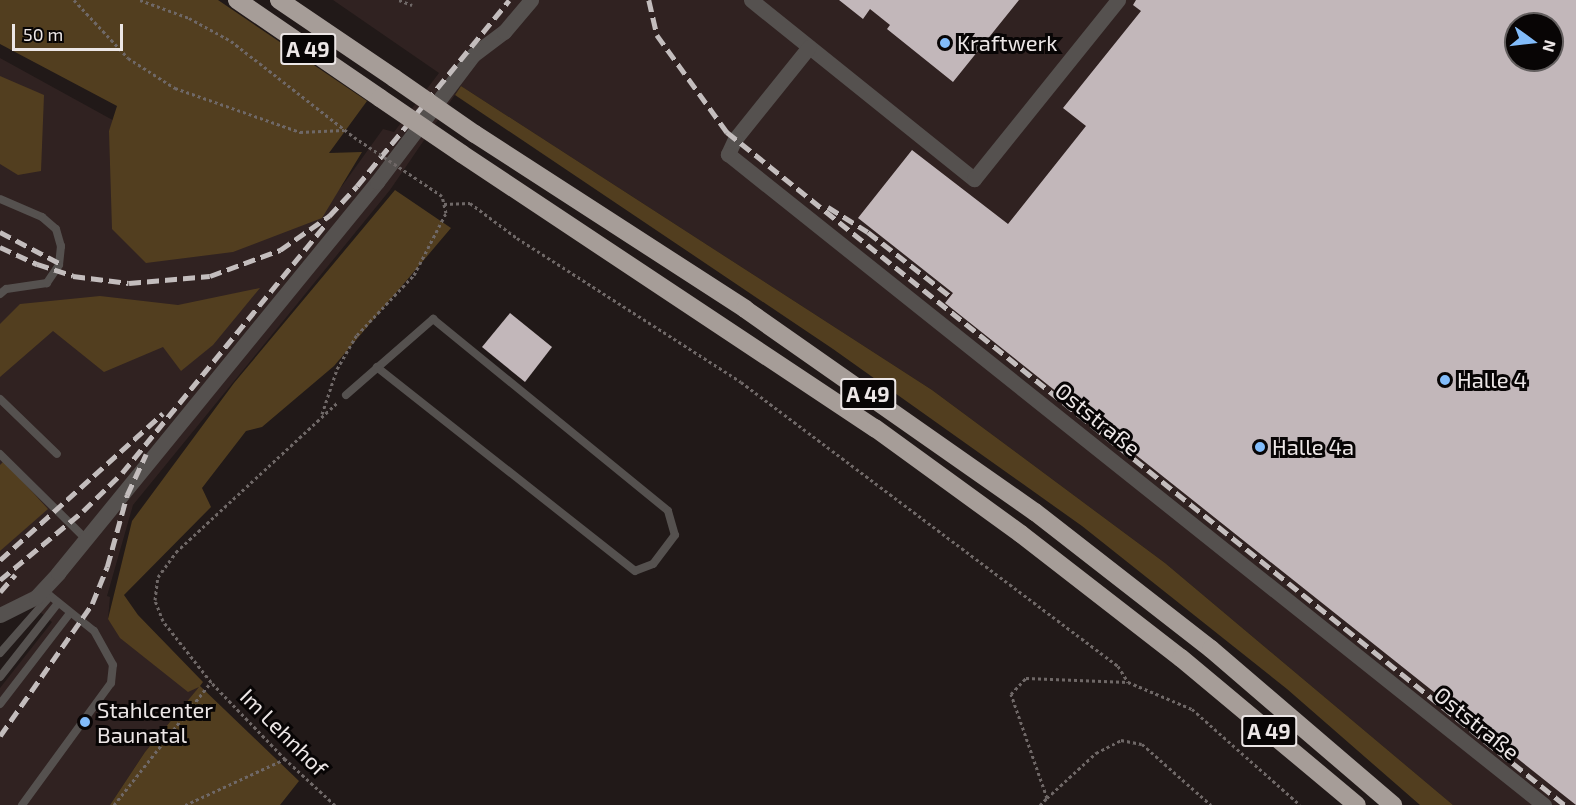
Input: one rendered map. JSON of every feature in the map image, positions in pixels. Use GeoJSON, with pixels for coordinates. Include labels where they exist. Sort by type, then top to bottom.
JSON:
{"type":"FeatureCollection","features":[{"type":"Feature","properties":{"kind":"highway","name":"A 49"},"geometry":{"type":"LineString","coordinates":[[237,0],[462,154],[875,428],[1012,528],[1181,658],[1357,805]]}},
{"type":"Feature","properties":{"kind":"highway","name":"A 49"},"geometry":{"type":"LineString","coordinates":[[279,0],[475,134],[745,309],[1035,512],[1212,649],[1393,805]]}},
{"type":"Feature","properties":{"kind":"street"},"geometry":{"type":"LineString","coordinates":[[0,615],[46,593],[370,191],[473,55],[504,32],[531,0]]}},
{"type":"Feature","properties":{"kind":"street"},"geometry":{"type":"LineString","coordinates":[[751,0],[974,179],[1118,0]]}},
{"type":"Feature","properties":{"kind":"street","name":"Oststraße"},"geometry":{"type":"LineString","coordinates":[[809,47],[735,139],[728,153],[1544,805]]}},
{"type":"Feature","properties":{"kind":"lane"},"geometry":{"type":"LineString","coordinates":[[0,199],[42,217],[56,229],[62,246],[59,265],[46,283],[2,289]]}},
{"type":"Feature","properties":{"kind":"lane"},"geometry":{"type":"LineString","coordinates":[[346,395],[433,319],[668,511],[675,535],[653,564],[635,572],[377,368]]}},
{"type":"Feature","properties":{"kind":"lane"},"geometry":{"type":"LineString","coordinates":[[0,399],[57,454]]}},
{"type":"Feature","properties":{"kind":"lane"},"geometry":{"type":"LineString","coordinates":[[0,454],[87,540]]}},
{"type":"Feature","properties":{"kind":"lane"},"geometry":{"type":"LineString","coordinates":[[0,653],[46,593],[94,632],[113,664],[111,683],[22,805]]}},
{"type":"Feature","properties":{"kind":"lane"},"geometry":{"type":"LineString","coordinates":[[0,677],[58,603]]}},
{"type":"Feature","properties":{"kind":"lane"},"geometry":{"type":"LineString","coordinates":[[0,704],[70,613]]}},
{"type":"Feature","properties":{"kind":"path"},"geometry":{"type":"LineString","coordinates":[[74,0],[128,58],[175,88],[300,132],[344,130]]}},
{"type":"Feature","properties":{"kind":"path"},"geometry":{"type":"LineString","coordinates":[[140,0],[189,18],[231,41],[344,130],[442,196],[446,213],[414,274],[357,335],[338,369],[321,416]]}},
{"type":"Feature","properties":{"kind":"path"},"geometry":{"type":"LineString","coordinates":[[399,0],[412,5]]}},
{"type":"Feature","properties":{"kind":"path"},"geometry":{"type":"LineString","coordinates":[[444,204],[470,203],[517,238],[741,382],[1118,666],[1128,682]]}},
{"type":"Feature","properties":{"kind":"path","name":"Im Lehnhof"},"geometry":{"type":"LineString","coordinates":[[335,805],[285,759],[211,682],[163,621],[155,600],[158,577],[176,552],[346,395]]}},
{"type":"Feature","properties":{"kind":"path"},"geometry":{"type":"LineString","coordinates":[[1047,798],[1011,694],[1026,678],[1128,682],[1192,709],[1300,805]]}},
{"type":"Feature","properties":{"kind":"path"},"geometry":{"type":"LineString","coordinates":[[114,805],[211,682]]}},
{"type":"Feature","properties":{"kind":"path"},"geometry":{"type":"LineString","coordinates":[[1040,805],[1096,753],[1121,740],[1142,744],[1211,805]]}},
{"type":"Feature","properties":{"kind":"path"},"geometry":{"type":"LineString","coordinates":[[184,805],[285,759]]}},
{"type":"Feature","properties":{"kind":"shaded area"},"geometry":{"type":"Polygon","coordinates":[[[0,0],[218,0],[367,101],[329,153],[362,152],[322,218],[233,252],[146,263],[112,229],[109,131],[117,106],[0,44],[0,0]]]}},
{"type":"Feature","properties":{"kind":"shaded area"},"geometry":{"type":"Polygon","coordinates":[[[333,0],[1576,0],[1576,805],[1453,805],[1165,563],[932,390],[461,86],[390,190],[133,505],[107,596],[110,597],[108,619],[200,686],[145,752],[110,805],[0,805],[0,688],[52,622],[34,607],[0,623],[0,58],[287,216],[314,213],[342,186],[383,129],[394,132],[439,73],[333,0]]]}},
{"type":"Feature","properties":{"kind":"shaded area"},"geometry":{"type":"Polygon","coordinates":[[[0,76],[44,95],[41,171],[18,175],[0,164],[0,76]]]}},
{"type":"Feature","properties":{"kind":"shaded area"},"geometry":{"type":"Polygon","coordinates":[[[461,86],[932,390],[1165,563],[1453,805],[1420,805],[1287,689],[1082,526],[833,349],[455,95],[461,86]]]}},
{"type":"Feature","properties":{"kind":"shaded area"},"geometry":{"type":"Polygon","coordinates":[[[395,190],[451,228],[334,366],[262,427],[246,431],[202,488],[211,507],[124,595],[138,615],[203,682],[200,686],[299,781],[280,805],[110,805],[145,752],[199,687],[188,692],[120,638],[108,619],[132,521],[234,383],[395,190]]]}},
{"type":"Feature","properties":{"kind":"shaded area"},"geometry":{"type":"Polygon","coordinates":[[[260,288],[213,345],[181,371],[163,347],[104,372],[53,331],[0,377],[0,324],[20,304],[100,296],[178,305],[260,288]]]}},
{"type":"Feature","properties":{"kind":"shaded area"},"geometry":{"type":"Polygon","coordinates":[[[4,461],[48,509],[0,551],[0,465],[4,461]]]}},
{"type":"Feature","properties":{"kind":"building","name":"Kraftwerk"},"geometry":{"type":"Polygon","coordinates":[[[839,0],[1019,0],[953,82],[887,29],[890,25],[870,9],[863,19],[839,0]]]}},
{"type":"Feature","properties":{"kind":"building"},"geometry":{"type":"Polygon","coordinates":[[[1136,0],[1576,0],[1576,805],[945,303],[953,293],[858,218],[912,150],[1008,224],[1086,126],[1063,108],[1141,11],[1133,5],[1136,0]]]}},
{"type":"Feature","properties":{"kind":"building"},"geometry":{"type":"Polygon","coordinates":[[[510,313],[552,347],[525,382],[482,347],[510,313]]]}},
{"type":"Feature","properties":{"kind":"railway"},"geometry":{"type":"LineString","coordinates":[[0,247],[37,264],[73,276],[129,283],[210,276],[280,250],[329,216],[357,186],[509,0]]}},
{"type":"Feature","properties":{"kind":"railway"},"geometry":{"type":"LineString","coordinates":[[649,0],[657,35],[727,132],[1565,805]]}},
{"type":"Feature","properties":{"kind":"railway"},"geometry":{"type":"LineString","coordinates":[[828,207],[868,232],[950,296]]}},
{"type":"Feature","properties":{"kind":"railway"},"geometry":{"type":"LineString","coordinates":[[0,580],[83,511],[122,473],[325,225]]}},
{"type":"Feature","properties":{"kind":"railway"},"geometry":{"type":"LineString","coordinates":[[0,232],[61,264]]}},
{"type":"Feature","properties":{"kind":"railway"},"geometry":{"type":"LineString","coordinates":[[0,560],[163,413]]}},
{"type":"Feature","properties":{"kind":"railway"},"geometry":{"type":"LineString","coordinates":[[0,736],[92,604],[107,567],[127,495],[146,454]]}},
{"type":"Feature","properties":{"kind":"railway"},"geometry":{"type":"LineString","coordinates":[[0,592],[15,575]]}},
{"type":"Feature","properties":{"kind":"place","name":"Kraftwerk"},"geometry":{"type":"Point","coordinates":[945,43]}},
{"type":"Feature","properties":{"kind":"place","name":"Halle 4"},"geometry":{"type":"Point","coordinates":[1445,380]}},
{"type":"Feature","properties":{"kind":"place","name":"Halle 4a"},"geometry":{"type":"Point","coordinates":[1260,447]}},
{"type":"Feature","properties":{"kind":"place","name":"Stahlcenter Baunatal"},"geometry":{"type":"Point","coordinates":[85,722]}}]}
